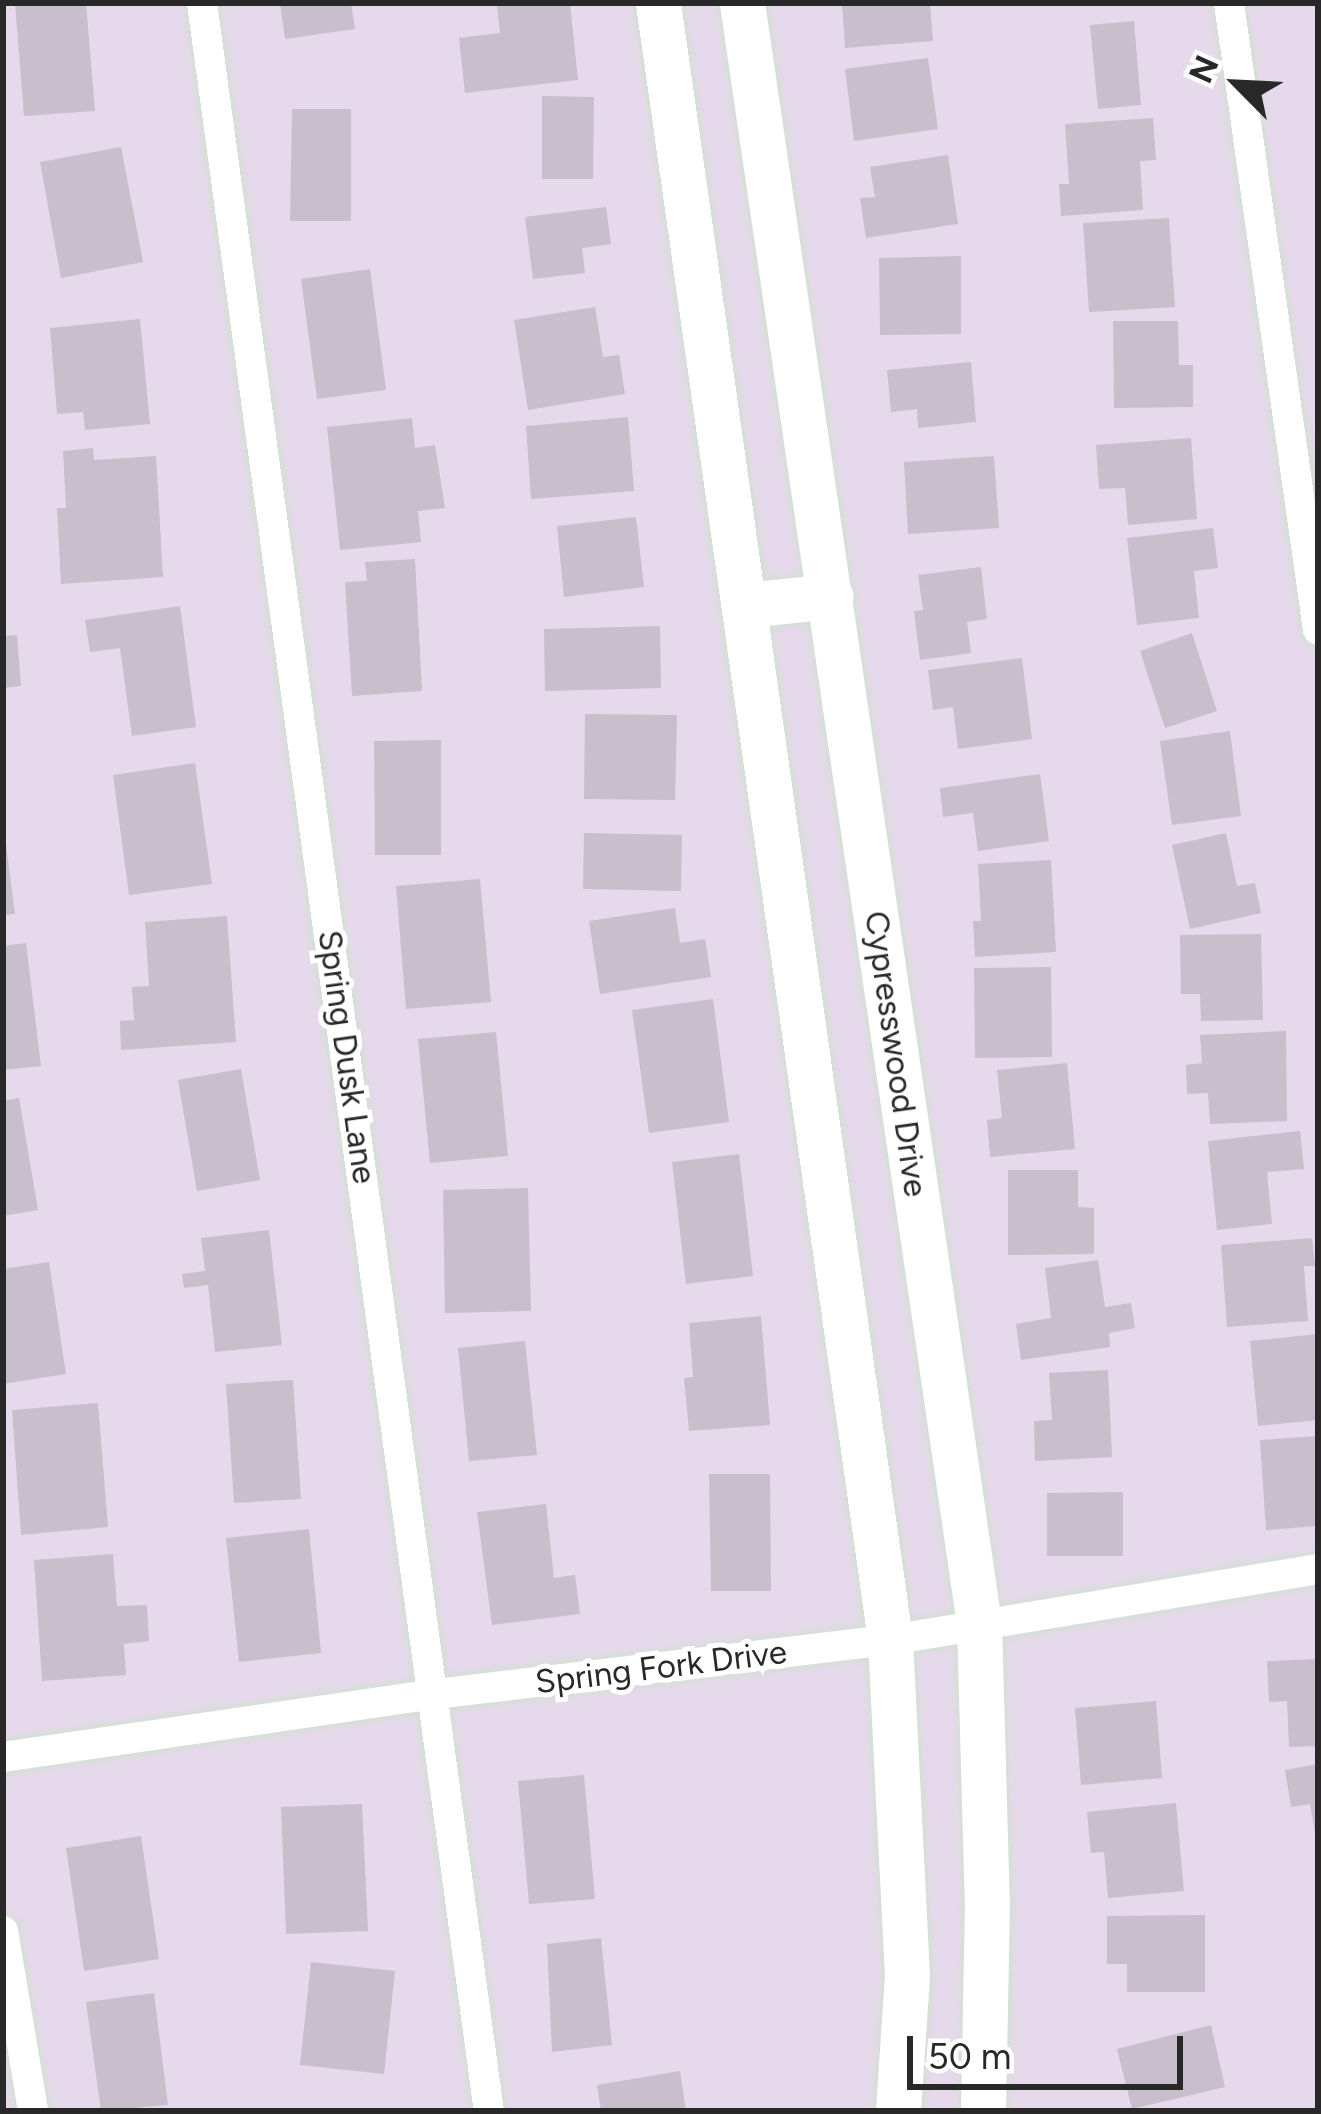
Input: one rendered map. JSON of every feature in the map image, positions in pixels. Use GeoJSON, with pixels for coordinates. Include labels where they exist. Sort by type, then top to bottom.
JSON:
{"type":"FeatureCollection","features":[{"type":"Feature","properties":{"kind":"main road"},"geometry":{"type":"LineString","coordinates":[[658,3],[890,1640],[907,1975],[898,2111]]}},
{"type":"Feature","properties":{"kind":"main road","name":"Cypresswood Drive"},"geometry":{"type":"LineString","coordinates":[[742,3],[979,1623],[987,1902],[982,2111]]}},
{"type":"Feature","properties":{"kind":"main road"},"geometry":{"type":"LineString","coordinates":[[746,605],[831,596]]}},
{"type":"Feature","properties":{"kind":"street","name":"Spring Dusk Lane"},"geometry":{"type":"LineString","coordinates":[[202,3],[489,2111]]}},
{"type":"Feature","properties":{"kind":"street"},"geometry":{"type":"LineString","coordinates":[[1229,3],[1318,630]]}},
{"type":"Feature","properties":{"kind":"street","name":"Spring Fork Drive"},"geometry":{"type":"LineString","coordinates":[[3,1757],[435,1694],[890,1640],[1318,1569]]}},
{"type":"Feature","properties":{"kind":"street"},"geometry":{"type":"LineString","coordinates":[[3,1931],[34,2111]]}},
{"type":"Feature","properties":{"kind":"building"},"geometry":{"type":"Polygon","coordinates":[[[15,3],[86,3],[95,111],[24,116],[15,3]]]}},
{"type":"Feature","properties":{"kind":"building"},"geometry":{"type":"Polygon","coordinates":[[[280,3],[351,3],[355,29],[285,39],[280,3]]]}},
{"type":"Feature","properties":{"kind":"building"},"geometry":{"type":"Polygon","coordinates":[[[570,3],[578,80],[465,93],[459,38],[500,33],[497,6],[570,3]]]}},
{"type":"Feature","properties":{"kind":"building"},"geometry":{"type":"Polygon","coordinates":[[[842,3],[930,4],[933,41],[845,48],[842,3]]]}},
{"type":"Feature","properties":{"kind":"building"},"geometry":{"type":"Polygon","coordinates":[[[1134,21],[1141,105],[1098,109],[1090,25],[1134,21]]]}},
{"type":"Feature","properties":{"kind":"building"},"geometry":{"type":"Polygon","coordinates":[[[928,58],[938,129],[854,141],[845,69],[928,58]]]}},
{"type":"Feature","properties":{"kind":"building"},"geometry":{"type":"Polygon","coordinates":[[[542,96],[594,97],[593,179],[542,179],[542,96]]]}},
{"type":"Feature","properties":{"kind":"building"},"geometry":{"type":"Polygon","coordinates":[[[292,109],[351,109],[351,221],[290,221],[292,109]]]}},
{"type":"Feature","properties":{"kind":"building"},"geometry":{"type":"Polygon","coordinates":[[[1153,118],[1156,160],[1140,161],[1143,210],[1061,216],[1059,184],[1069,184],[1065,124],[1153,118]]]}},
{"type":"Feature","properties":{"kind":"building"},"geometry":{"type":"Polygon","coordinates":[[[121,147],[143,262],[61,278],[40,162],[121,147]]]}},
{"type":"Feature","properties":{"kind":"building"},"geometry":{"type":"Polygon","coordinates":[[[948,155],[958,224],[866,238],[860,198],[875,197],[870,167],[948,155]]]}},
{"type":"Feature","properties":{"kind":"building"},"geometry":{"type":"Polygon","coordinates":[[[606,207],[611,244],[582,248],[585,273],[533,279],[525,217],[606,207]]]}},
{"type":"Feature","properties":{"kind":"building"},"geometry":{"type":"Polygon","coordinates":[[[1169,218],[1175,307],[1089,312],[1083,223],[1169,218]]]}},
{"type":"Feature","properties":{"kind":"building"},"geometry":{"type":"Polygon","coordinates":[[[961,256],[961,334],[880,335],[879,258],[961,256]]]}},
{"type":"Feature","properties":{"kind":"building"},"geometry":{"type":"Polygon","coordinates":[[[370,269],[386,390],[317,399],[301,279],[370,269]]]}},
{"type":"Feature","properties":{"kind":"building"},"geometry":{"type":"Polygon","coordinates":[[[595,307],[603,357],[619,355],[625,394],[528,410],[514,320],[595,307]]]}},
{"type":"Feature","properties":{"kind":"building"},"geometry":{"type":"Polygon","coordinates":[[[140,319],[150,424],[85,430],[83,412],[57,414],[50,328],[140,319]]]}},
{"type":"Feature","properties":{"kind":"building"},"geometry":{"type":"Polygon","coordinates":[[[1113,321],[1178,321],[1179,365],[1193,365],[1193,407],[1114,408],[1113,321]]]}},
{"type":"Feature","properties":{"kind":"building"},"geometry":{"type":"Polygon","coordinates":[[[971,362],[976,422],[918,428],[917,409],[891,412],[887,370],[971,362]]]}},
{"type":"Feature","properties":{"kind":"building"},"geometry":{"type":"Polygon","coordinates":[[[628,417],[634,491],[531,499],[526,426],[628,417]]]}},
{"type":"Feature","properties":{"kind":"building"},"geometry":{"type":"Polygon","coordinates":[[[412,418],[415,448],[435,445],[445,508],[418,511],[421,542],[340,550],[327,427],[412,418]]]}},
{"type":"Feature","properties":{"kind":"building"},"geometry":{"type":"Polygon","coordinates":[[[1191,438],[1197,519],[1128,525],[1125,488],[1099,489],[1096,445],[1191,438]]]}},
{"type":"Feature","properties":{"kind":"building"},"geometry":{"type":"Polygon","coordinates":[[[93,448],[94,460],[156,456],[163,577],[61,584],[57,508],[66,508],[63,451],[93,448]]]}},
{"type":"Feature","properties":{"kind":"building"},"geometry":{"type":"Polygon","coordinates":[[[994,456],[999,528],[908,534],[904,462],[994,456]]]}},
{"type":"Feature","properties":{"kind":"building"},"geometry":{"type":"Polygon","coordinates":[[[636,517],[644,587],[564,597],[557,526],[636,517]]]}},
{"type":"Feature","properties":{"kind":"building"},"geometry":{"type":"Polygon","coordinates":[[[1213,528],[1218,568],[1194,571],[1199,618],[1137,625],[1127,538],[1213,528]]]}},
{"type":"Feature","properties":{"kind":"building"},"geometry":{"type":"Polygon","coordinates":[[[415,559],[422,691],[352,696],[345,582],[367,581],[365,562],[415,559]]]}},
{"type":"Feature","properties":{"kind":"building"},"geometry":{"type":"Polygon","coordinates":[[[981,567],[987,619],[967,622],[971,653],[920,660],[914,611],[923,610],[918,575],[981,567]]]}},
{"type":"Feature","properties":{"kind":"building"},"geometry":{"type":"Polygon","coordinates":[[[180,606],[196,727],[132,736],[120,648],[90,652],[85,620],[180,606]]]}},
{"type":"Feature","properties":{"kind":"building"},"geometry":{"type":"Polygon","coordinates":[[[660,626],[661,688],[545,691],[544,629],[660,626]]]}},
{"type":"Feature","properties":{"kind":"building"},"geometry":{"type":"Polygon","coordinates":[[[1192,633],[1217,711],[1165,728],[1140,651],[1192,633]]]}},
{"type":"Feature","properties":{"kind":"building"},"geometry":{"type":"Polygon","coordinates":[[[17,635],[21,686],[3,688],[3,636],[17,635]]]}},
{"type":"Feature","properties":{"kind":"building"},"geometry":{"type":"Polygon","coordinates":[[[1022,658],[1032,739],[958,749],[953,707],[933,710],[928,670],[1022,658]]]}},
{"type":"Feature","properties":{"kind":"building"},"geometry":{"type":"Polygon","coordinates":[[[585,714],[677,715],[675,800],[584,799],[585,714]]]}},
{"type":"Feature","properties":{"kind":"building"},"geometry":{"type":"Polygon","coordinates":[[[1230,731],[1241,816],[1172,825],[1160,741],[1230,731]]]}},
{"type":"Feature","properties":{"kind":"building"},"geometry":{"type":"Polygon","coordinates":[[[441,740],[441,855],[375,855],[374,741],[441,740]]]}},
{"type":"Feature","properties":{"kind":"building"},"geometry":{"type":"Polygon","coordinates":[[[195,763],[212,884],[129,895],[113,775],[195,763]]]}},
{"type":"Feature","properties":{"kind":"building"},"geometry":{"type":"Polygon","coordinates":[[[1040,774],[1049,841],[978,851],[973,813],[943,817],[940,788],[1040,774]]]}},
{"type":"Feature","properties":{"kind":"building"},"geometry":{"type":"Polygon","coordinates":[[[3,821],[15,914],[3,915],[3,821]]]}},
{"type":"Feature","properties":{"kind":"building"},"geometry":{"type":"Polygon","coordinates":[[[584,833],[682,835],[681,891],[583,889],[584,833]]]}},
{"type":"Feature","properties":{"kind":"building"},"geometry":{"type":"Polygon","coordinates":[[[1226,833],[1237,886],[1255,883],[1261,913],[1190,929],[1172,845],[1226,833]]]}},
{"type":"Feature","properties":{"kind":"building"},"geometry":{"type":"Polygon","coordinates":[[[1051,860],[1056,952],[975,957],[973,921],[981,921],[978,864],[1051,860]]]}},
{"type":"Feature","properties":{"kind":"building"},"geometry":{"type":"Polygon","coordinates":[[[480,879],[491,1002],[406,1009],[396,886],[480,879]]]}},
{"type":"Feature","properties":{"kind":"building"},"geometry":{"type":"Polygon","coordinates":[[[675,908],[680,943],[705,939],[711,977],[600,994],[589,921],[675,908]]]}},
{"type":"Feature","properties":{"kind":"building"},"geometry":{"type":"Polygon","coordinates":[[[227,916],[236,1042],[121,1050],[120,1021],[134,1020],[132,987],[149,986],[145,922],[227,916]]]}},
{"type":"Feature","properties":{"kind":"building"},"geometry":{"type":"Polygon","coordinates":[[[1261,934],[1263,1020],[1201,1021],[1200,994],[1181,994],[1180,935],[1261,934]]]}},
{"type":"Feature","properties":{"kind":"building"},"geometry":{"type":"Polygon","coordinates":[[[26,943],[41,1066],[3,1070],[3,946],[26,943]]]}},
{"type":"Feature","properties":{"kind":"building"},"geometry":{"type":"Polygon","coordinates":[[[1051,967],[1052,1057],[975,1058],[974,968],[1051,967]]]}},
{"type":"Feature","properties":{"kind":"building"},"geometry":{"type":"Polygon","coordinates":[[[713,999],[729,1122],[649,1133],[632,1010],[713,999]]]}},
{"type":"Feature","properties":{"kind":"building"},"geometry":{"type":"Polygon","coordinates":[[[1286,1031],[1287,1121],[1210,1124],[1208,1093],[1187,1094],[1186,1065],[1202,1063],[1200,1035],[1286,1031]]]}},
{"type":"Feature","properties":{"kind":"building"},"geometry":{"type":"Polygon","coordinates":[[[496,1032],[508,1156],[430,1163],[418,1039],[496,1032]]]}},
{"type":"Feature","properties":{"kind":"building"},"geometry":{"type":"Polygon","coordinates":[[[1067,1063],[1075,1149],[990,1157],[987,1120],[1002,1118],[997,1070],[1067,1063]]]}},
{"type":"Feature","properties":{"kind":"building"},"geometry":{"type":"Polygon","coordinates":[[[241,1069],[260,1180],[197,1191],[178,1080],[241,1069]]]}},
{"type":"Feature","properties":{"kind":"building"},"geometry":{"type":"Polygon","coordinates":[[[19,1098],[38,1210],[3,1216],[3,1101],[19,1098]]]}},
{"type":"Feature","properties":{"kind":"building"},"geometry":{"type":"Polygon","coordinates":[[[1300,1131],[1304,1169],[1267,1172],[1272,1224],[1217,1230],[1208,1141],[1300,1131]]]}},
{"type":"Feature","properties":{"kind":"building"},"geometry":{"type":"Polygon","coordinates":[[[739,1154],[753,1276],[686,1284],[672,1162],[739,1154]]]}},
{"type":"Feature","properties":{"kind":"building"},"geometry":{"type":"Polygon","coordinates":[[[1008,1170],[1078,1170],[1078,1207],[1094,1208],[1094,1254],[1008,1255],[1008,1170]]]}},
{"type":"Feature","properties":{"kind":"building"},"geometry":{"type":"Polygon","coordinates":[[[528,1188],[531,1311],[445,1313],[443,1190],[528,1188]]]}},
{"type":"Feature","properties":{"kind":"building"},"geometry":{"type":"Polygon","coordinates":[[[269,1230],[282,1345],[215,1352],[208,1285],[184,1288],[182,1274],[205,1271],[201,1238],[269,1230]]]}},
{"type":"Feature","properties":{"kind":"building"},"geometry":{"type":"Polygon","coordinates":[[[1312,1238],[1315,1266],[1304,1266],[1308,1321],[1227,1327],[1221,1245],[1312,1238]]]}},
{"type":"Feature","properties":{"kind":"building"},"geometry":{"type":"Polygon","coordinates":[[[1098,1260],[1105,1307],[1131,1303],[1135,1328],[1109,1333],[1110,1347],[1021,1360],[1016,1324],[1051,1318],[1045,1268],[1098,1260]]]}},
{"type":"Feature","properties":{"kind":"building"},"geometry":{"type":"Polygon","coordinates":[[[49,1262],[66,1374],[3,1384],[3,1269],[49,1262]]]}},
{"type":"Feature","properties":{"kind":"building"},"geometry":{"type":"Polygon","coordinates":[[[761,1316],[770,1425],[689,1431],[684,1378],[693,1377],[689,1323],[761,1316]]]}},
{"type":"Feature","properties":{"kind":"building"},"geometry":{"type":"Polygon","coordinates":[[[1318,1334],[1318,1420],[1258,1426],[1250,1341],[1318,1334]]]}},
{"type":"Feature","properties":{"kind":"building"},"geometry":{"type":"Polygon","coordinates":[[[525,1341],[537,1455],[469,1461],[458,1348],[525,1341]]]}},
{"type":"Feature","properties":{"kind":"building"},"geometry":{"type":"Polygon","coordinates":[[[1108,1370],[1112,1457],[1035,1461],[1034,1421],[1052,1420],[1049,1373],[1108,1370]]]}},
{"type":"Feature","properties":{"kind":"building"},"geometry":{"type":"Polygon","coordinates":[[[293,1380],[301,1499],[234,1503],[226,1384],[293,1380]]]}},
{"type":"Feature","properties":{"kind":"building"},"geometry":{"type":"Polygon","coordinates":[[[98,1403],[108,1527],[21,1535],[12,1410],[98,1403]]]}},
{"type":"Feature","properties":{"kind":"building"},"geometry":{"type":"Polygon","coordinates":[[[1318,1436],[1318,1526],[1266,1530],[1260,1440],[1318,1436]]]}},
{"type":"Feature","properties":{"kind":"building"},"geometry":{"type":"Polygon","coordinates":[[[709,1474],[770,1474],[771,1591],[711,1591],[709,1474]]]}},
{"type":"Feature","properties":{"kind":"building"},"geometry":{"type":"Polygon","coordinates":[[[1123,1492],[1123,1556],[1047,1556],[1047,1493],[1123,1492]]]}},
{"type":"Feature","properties":{"kind":"building"},"geometry":{"type":"Polygon","coordinates":[[[546,1504],[554,1578],[575,1575],[580,1614],[492,1625],[477,1512],[546,1504]]]}},
{"type":"Feature","properties":{"kind":"building"},"geometry":{"type":"Polygon","coordinates":[[[309,1529],[321,1653],[239,1662],[226,1538],[309,1529]]]}},
{"type":"Feature","properties":{"kind":"building"},"geometry":{"type":"Polygon","coordinates":[[[113,1554],[117,1606],[147,1605],[149,1641],[124,1644],[126,1675],[42,1681],[34,1560],[113,1554]]]}},
{"type":"Feature","properties":{"kind":"building"},"geometry":{"type":"Polygon","coordinates":[[[1318,1659],[1318,1746],[1289,1747],[1287,1701],[1269,1702],[1267,1661],[1318,1659]]]}},
{"type":"Feature","properties":{"kind":"building"},"geometry":{"type":"Polygon","coordinates":[[[1156,1701],[1162,1778],[1081,1785],[1075,1708],[1156,1701]]]}},
{"type":"Feature","properties":{"kind":"building"},"geometry":{"type":"Polygon","coordinates":[[[1318,1764],[1316,1839],[1310,1804],[1291,1807],[1285,1770],[1318,1764]]]}},
{"type":"Feature","properties":{"kind":"building"},"geometry":{"type":"Polygon","coordinates":[[[584,1775],[595,1899],[529,1904],[518,1781],[584,1775]]]}},
{"type":"Feature","properties":{"kind":"building"},"geometry":{"type":"Polygon","coordinates":[[[1176,1803],[1184,1891],[1108,1898],[1104,1852],[1091,1853],[1087,1812],[1176,1803]]]}},
{"type":"Feature","properties":{"kind":"building"},"geometry":{"type":"Polygon","coordinates":[[[362,1804],[368,1931],[286,1934],[281,1807],[362,1804]]]}},
{"type":"Feature","properties":{"kind":"building"},"geometry":{"type":"Polygon","coordinates":[[[141,1836],[159,1959],[84,1971],[66,1848],[141,1836]]]}},
{"type":"Feature","properties":{"kind":"building"},"geometry":{"type":"Polygon","coordinates":[[[1205,1915],[1205,1992],[1127,1992],[1127,1964],[1107,1964],[1107,1916],[1205,1915]]]}},
{"type":"Feature","properties":{"kind":"building"},"geometry":{"type":"Polygon","coordinates":[[[601,1938],[612,2045],[552,2052],[547,1944],[601,1938]]]}},
{"type":"Feature","properties":{"kind":"building"},"geometry":{"type":"Polygon","coordinates":[[[311,1962],[395,1971],[384,2074],[300,2065],[311,1962]]]}},
{"type":"Feature","properties":{"kind":"building"},"geometry":{"type":"Polygon","coordinates":[[[154,1993],[168,2105],[101,2111],[86,2002],[154,1993]]]}},
{"type":"Feature","properties":{"kind":"building"},"geometry":{"type":"Polygon","coordinates":[[[1211,2025],[1225,2087],[1132,2109],[1117,2049],[1211,2025]]]}},
{"type":"Feature","properties":{"kind":"building"},"geometry":{"type":"Polygon","coordinates":[[[680,2071],[686,2111],[601,2111],[597,2085],[680,2071]]]}}]}
